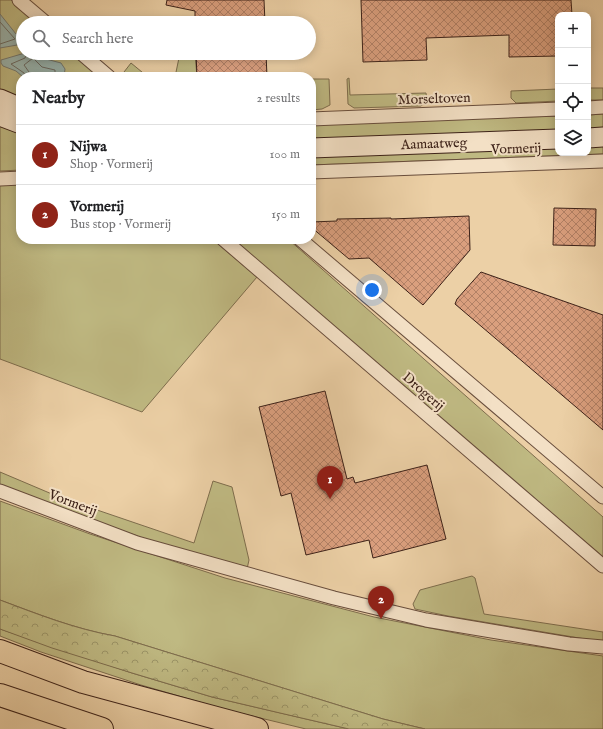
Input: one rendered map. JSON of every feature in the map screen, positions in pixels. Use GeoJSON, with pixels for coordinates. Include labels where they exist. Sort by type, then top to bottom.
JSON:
{"type":"FeatureCollection","features":[{"type":"Feature","properties":{"kind":"highway"},"geometry":{"type":"LineString","coordinates":[[0,651],[83,682],[258,729]]}},
{"type":"Feature","properties":{"kind":"highway"},"geometry":{"type":"LineString","coordinates":[[0,695],[102,729]]}},
{"type":"Feature","properties":{"kind":"main road"},"geometry":{"type":"LineString","coordinates":[[0,99],[16,106]]}},
{"type":"Feature","properties":{"kind":"main road"},"geometry":{"type":"LineString","coordinates":[[0,116],[16,122]]}},
{"type":"Feature","properties":{"kind":"main road"},"geometry":{"type":"LineString","coordinates":[[591,138],[603,137]]}},
{"type":"Feature","properties":{"kind":"main road","name":"Aamaatweg"},"geometry":{"type":"LineString","coordinates":[[316,148],[555,139]]}},
{"type":"Feature","properties":{"kind":"street"},"geometry":{"type":"LineString","coordinates":[[18,0],[37,16]]}},
{"type":"Feature","properties":{"kind":"street"},"geometry":{"type":"LineString","coordinates":[[89,60],[103,72]]}},
{"type":"Feature","properties":{"kind":"street"},"geometry":{"type":"LineString","coordinates":[[591,108],[603,107]]}},
{"type":"Feature","properties":{"kind":"street","name":"Morseltoven"},"geometry":{"type":"LineString","coordinates":[[316,119],[555,109]]}},
{"type":"Feature","properties":{"kind":"street","name":"Vormerij"},"geometry":{"type":"LineString","coordinates":[[316,172],[603,161]]}},
{"type":"Feature","properties":{"kind":"street"},"geometry":{"type":"LineString","coordinates":[[0,179],[16,178]]}},
{"type":"Feature","properties":{"kind":"street","name":"Drogerij"},"geometry":{"type":"LineString","coordinates":[[230,244],[603,566]]}},
{"type":"Feature","properties":{"kind":"street"},"geometry":{"type":"LineString","coordinates":[[306,244],[603,497]]}},
{"type":"Feature","properties":{"kind":"street","name":"Vormerij"},"geometry":{"type":"LineString","coordinates":[[0,492],[137,543],[334,598],[426,620],[569,644],[603,647]]}},
{"type":"Feature","properties":{"kind":"green space"},"geometry":{"type":"Polygon","coordinates":[[[0,0],[11,0],[29,16],[16,16],[16,60],[80,60],[94,72],[16,72],[16,170],[0,171],[0,0]]]}},
{"type":"Feature","properties":{"kind":"green space"},"geometry":{"type":"Polygon","coordinates":[[[179,60],[196,60],[197,72],[176,72],[179,60]]]}},
{"type":"Feature","properties":{"kind":"green space"},"geometry":{"type":"Polygon","coordinates":[[[131,63],[142,72],[124,72],[131,63]]]}},
{"type":"Feature","properties":{"kind":"green space"},"geometry":{"type":"Polygon","coordinates":[[[349,78],[350,95],[426,93],[427,101],[421,106],[354,108],[348,104],[347,79],[349,78]]]}},
{"type":"Feature","properties":{"kind":"green space"},"geometry":{"type":"Polygon","coordinates":[[[316,79],[329,79],[330,105],[322,109],[316,110],[316,79]]]}},
{"type":"Feature","properties":{"kind":"green space"},"geometry":{"type":"Polygon","coordinates":[[[591,88],[603,88],[603,100],[591,100],[591,88]]]}},
{"type":"Feature","properties":{"kind":"green space"},"geometry":{"type":"Polygon","coordinates":[[[555,89],[555,101],[516,103],[511,98],[511,91],[555,89]]]}},
{"type":"Feature","properties":{"kind":"green space"},"geometry":{"type":"Polygon","coordinates":[[[603,114],[603,154],[591,154],[591,115],[603,114]]]}},
{"type":"Feature","properties":{"kind":"green space"},"geometry":{"type":"Polygon","coordinates":[[[555,116],[555,156],[316,165],[316,124],[555,116]]]}},
{"type":"Feature","properties":{"kind":"green space"},"geometry":{"type":"Polygon","coordinates":[[[16,184],[16,244],[218,244],[257,277],[142,412],[0,359],[0,185],[16,184]]]}},
{"type":"Feature","properties":{"kind":"green space"},"geometry":{"type":"Polygon","coordinates":[[[238,244],[294,244],[603,517],[603,557],[238,244]]]}},
{"type":"Feature","properties":{"kind":"green space"},"geometry":{"type":"Polygon","coordinates":[[[0,472],[59,497],[194,543],[213,481],[232,487],[249,560],[247,569],[176,550],[0,486],[0,472]]]}},
{"type":"Feature","properties":{"kind":"green space"},"geometry":{"type":"Polygon","coordinates":[[[0,501],[90,534],[225,578],[374,617],[491,640],[603,656],[603,729],[425,729],[383,719],[115,636],[71,625],[0,600],[0,501]]]}},
{"type":"Feature","properties":{"kind":"green space"},"geometry":{"type":"Polygon","coordinates":[[[472,576],[475,578],[484,614],[603,632],[603,642],[415,609],[413,604],[420,590],[472,576]]]}},
{"type":"Feature","properties":{"kind":"green space"},"geometry":{"type":"Polygon","coordinates":[[[0,600],[71,625],[115,636],[383,719],[425,729],[349,729],[212,697],[132,673],[52,648],[0,629],[0,600]]]}},
{"type":"Feature","properties":{"kind":"green space"},"geometry":{"type":"Polygon","coordinates":[[[0,629],[132,673],[212,697],[349,729],[306,729],[227,710],[141,685],[41,652],[0,636],[0,629]]]}},
{"type":"Feature","properties":{"kind":"water"},"geometry":{"type":"Polygon","coordinates":[[[0,14],[16,34],[16,45],[0,48],[0,14]]]}},
{"type":"Feature","properties":{"kind":"water"},"geometry":{"type":"Polygon","coordinates":[[[16,56],[16,60],[50,60],[61,63],[65,69],[65,72],[17,72],[3,66],[1,60],[16,56]]]}},
{"type":"Feature","properties":{"kind":"building"},"geometry":{"type":"Polygon","coordinates":[[[167,0],[264,0],[265,16],[195,16],[195,11],[166,5],[167,0]]]}},
{"type":"Feature","properties":{"kind":"building"},"geometry":{"type":"Polygon","coordinates":[[[361,0],[571,0],[572,12],[555,12],[555,56],[509,57],[509,35],[426,38],[427,60],[363,62],[361,0]]]}},
{"type":"Feature","properties":{"kind":"building"},"geometry":{"type":"Polygon","coordinates":[[[196,60],[266,60],[267,72],[197,72],[196,60]]]}},
{"type":"Feature","properties":{"kind":"building"},"geometry":{"type":"Polygon","coordinates":[[[554,208],[596,209],[595,246],[553,245],[554,208]]]}},
{"type":"Feature","properties":{"kind":"building"},"geometry":{"type":"Polygon","coordinates":[[[469,216],[470,250],[423,305],[369,258],[349,259],[316,231],[316,222],[337,221],[337,219],[391,219],[469,216]]]}},
{"type":"Feature","properties":{"kind":"building"},"geometry":{"type":"Polygon","coordinates":[[[481,272],[603,315],[603,430],[455,304],[457,299],[481,272]]]}},
{"type":"Feature","properties":{"kind":"building"},"geometry":{"type":"Polygon","coordinates":[[[325,391],[347,479],[353,477],[355,483],[427,465],[446,539],[373,558],[369,540],[306,555],[291,493],[281,496],[259,407],[325,391]]]}},
{"type":"Feature","properties":{"kind":"place","name":"Nijwa"},"geometry":{"type":"Point","coordinates":[330,499]}},
{"type":"Feature","properties":{"kind":"place","name":"Vormerij"},"geometry":{"type":"Point","coordinates":[381,619]}}]}
